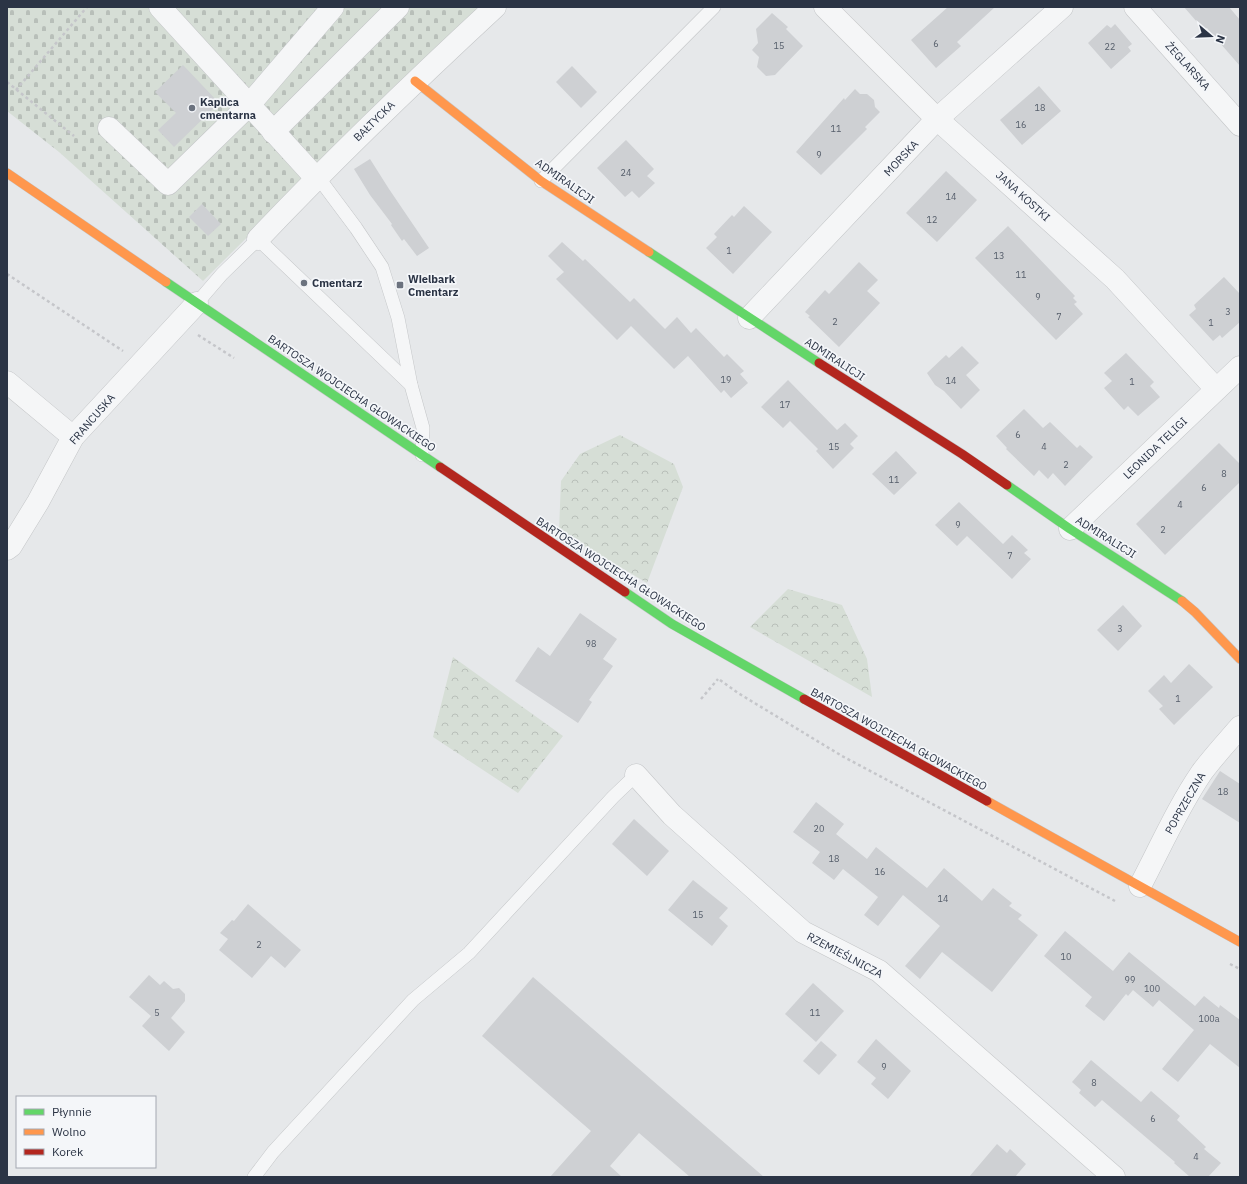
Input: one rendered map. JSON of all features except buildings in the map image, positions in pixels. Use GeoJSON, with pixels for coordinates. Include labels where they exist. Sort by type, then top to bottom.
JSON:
{"type":"FeatureCollection","features":[{"type":"Feature","properties":{"kind":"main road","name":"ADMIRALICJI"},"geometry":{"type":"LineString","coordinates":[[415,81],[542,181],[749,318],[962,454],[1070,529],[1176,596],[1195,612],[1240,659]]}},
{"type":"Feature","properties":{"kind":"main road","name":"BARTOSZA WOJCIECHA GŁOWACKIEGO"},"geometry":{"type":"LineString","coordinates":[[7,173],[96,235],[672,624],[836,718],[1240,942]]}},
{"type":"Feature","properties":{"kind":"street"},"geometry":{"type":"LineString","coordinates":[[160,7],[273,132],[317,178]]}},
{"type":"Feature","properties":{"kind":"street"},"geometry":{"type":"LineString","coordinates":[[109,128],[168,184],[249,105],[333,7]]}},
{"type":"Feature","properties":{"kind":"street"},"geometry":{"type":"LineString","coordinates":[[273,132],[398,7]]}},
{"type":"Feature","properties":{"kind":"street","name":"BAŁTYCKA"},"geometry":{"type":"LineString","coordinates":[[258,239],[415,81],[495,7]]}},
{"type":"Feature","properties":{"kind":"street","name":"JANA KOSTKI"},"geometry":{"type":"LineString","coordinates":[[825,7],[937,119],[1114,279],[1216,389]]}},
{"type":"Feature","properties":{"kind":"street","name":"MORSKA"},"geometry":{"type":"LineString","coordinates":[[749,318],[937,119],[1062,7]]}},
{"type":"Feature","properties":{"kind":"street","name":"ŻEGLARSKA"},"geometry":{"type":"LineString","coordinates":[[1135,7],[1240,125]]}},
{"type":"Feature","properties":{"kind":"street","name":"FRANCUSKA"},"geometry":{"type":"LineString","coordinates":[[7,549],[11,546],[38,502],[73,437],[197,303]]}},
{"type":"Feature","properties":{"kind":"street","name":"LEONIDA TELIGI"},"geometry":{"type":"LineString","coordinates":[[1070,529],[1240,367]]}},
{"type":"Feature","properties":{"kind":"street"},"geometry":{"type":"LineString","coordinates":[[7,382],[73,437]]}},
{"type":"Feature","properties":{"kind":"street","name":"POPRZECZNA"},"geometry":{"type":"LineString","coordinates":[[1140,886],[1178,812],[1194,786],[1222,747],[1240,727]]}},
{"type":"Feature","properties":{"kind":"street","name":"RZEMIEŚLNICZA"},"geometry":{"type":"LineString","coordinates":[[636,775],[672,815],[802,932],[879,971],[1114,1177]]}},
{"type":"Feature","properties":{"kind":"lane"},"geometry":{"type":"LineString","coordinates":[[542,181],[714,7]]}},
{"type":"Feature","properties":{"kind":"lane"},"geometry":{"type":"LineString","coordinates":[[317,178],[356,228],[382,267],[398,318],[411,385],[423,428],[422,455]]}},
{"type":"Feature","properties":{"kind":"lane"},"geometry":{"type":"LineString","coordinates":[[197,303],[222,274],[258,239],[411,385]]}},
{"type":"Feature","properties":{"kind":"lane"},"geometry":{"type":"LineString","coordinates":[[254,1177],[273,1152],[414,1000],[469,952],[613,797],[636,775]]}},
{"type":"Feature","properties":{"kind":"path"},"geometry":{"type":"LineString","coordinates":[[16,90],[87,7]]}},
{"type":"Feature","properties":{"kind":"path"},"geometry":{"type":"LineString","coordinates":[[7,82],[74,136]]}},
{"type":"Feature","properties":{"kind":"path"},"geometry":{"type":"LineString","coordinates":[[7,274],[141,364]]}},
{"type":"Feature","properties":{"kind":"path"},"geometry":{"type":"LineString","coordinates":[[701,698],[718,679]]}},
{"type":"Feature","properties":{"kind":"green space"},"geometry":{"type":"Polygon","coordinates":[[[7,7],[479,7],[203,281],[59,152],[7,111],[7,7]]]}},
{"type":"Feature","properties":{"kind":"green space"},"geometry":{"type":"Polygon","coordinates":[[[620,435],[674,464],[683,487],[647,583],[559,531],[561,481],[580,454],[620,435]]]}},
{"type":"Feature","properties":{"kind":"green space"},"geometry":{"type":"Polygon","coordinates":[[[788,589],[842,605],[867,659],[872,697],[750,627],[788,589]]]}},
{"type":"Feature","properties":{"kind":"green space"},"geometry":{"type":"Polygon","coordinates":[[[453,657],[563,736],[518,793],[433,737],[453,657]]]}},
{"type":"Feature","properties":{"kind":"traffic: fast"},"geometry":{"type":"LineString","coordinates":[[649,252],[819,363]]}},
{"type":"Feature","properties":{"kind":"traffic: fast"},"geometry":{"type":"LineString","coordinates":[[166,282],[440,467]]}},
{"type":"Feature","properties":{"kind":"traffic: fast"},"geometry":{"type":"LineString","coordinates":[[1007,485],[1070,529],[1182,601]]}},
{"type":"Feature","properties":{"kind":"traffic: fast"},"geometry":{"type":"LineString","coordinates":[[625,592],[672,624],[804,699]]}},
{"type":"Feature","properties":{"kind":"traffic: slow"},"geometry":{"type":"LineString","coordinates":[[415,81],[541,181],[649,252]]}},
{"type":"Feature","properties":{"kind":"traffic: slow"},"geometry":{"type":"LineString","coordinates":[[7,173],[166,282]]}},
{"type":"Feature","properties":{"kind":"traffic: slow"},"geometry":{"type":"LineString","coordinates":[[1182,601],[1195,612],[1240,659]]}},
{"type":"Feature","properties":{"kind":"traffic: slow"},"geometry":{"type":"LineString","coordinates":[[987,801],[1240,942]]}},
{"type":"Feature","properties":{"kind":"traffic: jam"},"geometry":{"type":"LineString","coordinates":[[819,363],[962,454],[1007,485]]}},
{"type":"Feature","properties":{"kind":"traffic: jam"},"geometry":{"type":"LineString","coordinates":[[440,467],[625,592]]}},
{"type":"Feature","properties":{"kind":"traffic: jam"},"geometry":{"type":"LineString","coordinates":[[804,699],[987,801]]}},
{"type":"Feature","properties":{"kind":"place","name":"Kaplica cmentarna"},"geometry":{"type":"Point","coordinates":[192,108]}},
{"type":"Feature","properties":{"kind":"place","name":"Cmentarz"},"geometry":{"type":"Point","coordinates":[304,283]}},
{"type":"Feature","properties":{"kind":"place","name":"Wielbark Cmentarz"},"geometry":{"type":"Point","coordinates":[400,285]}}]}
